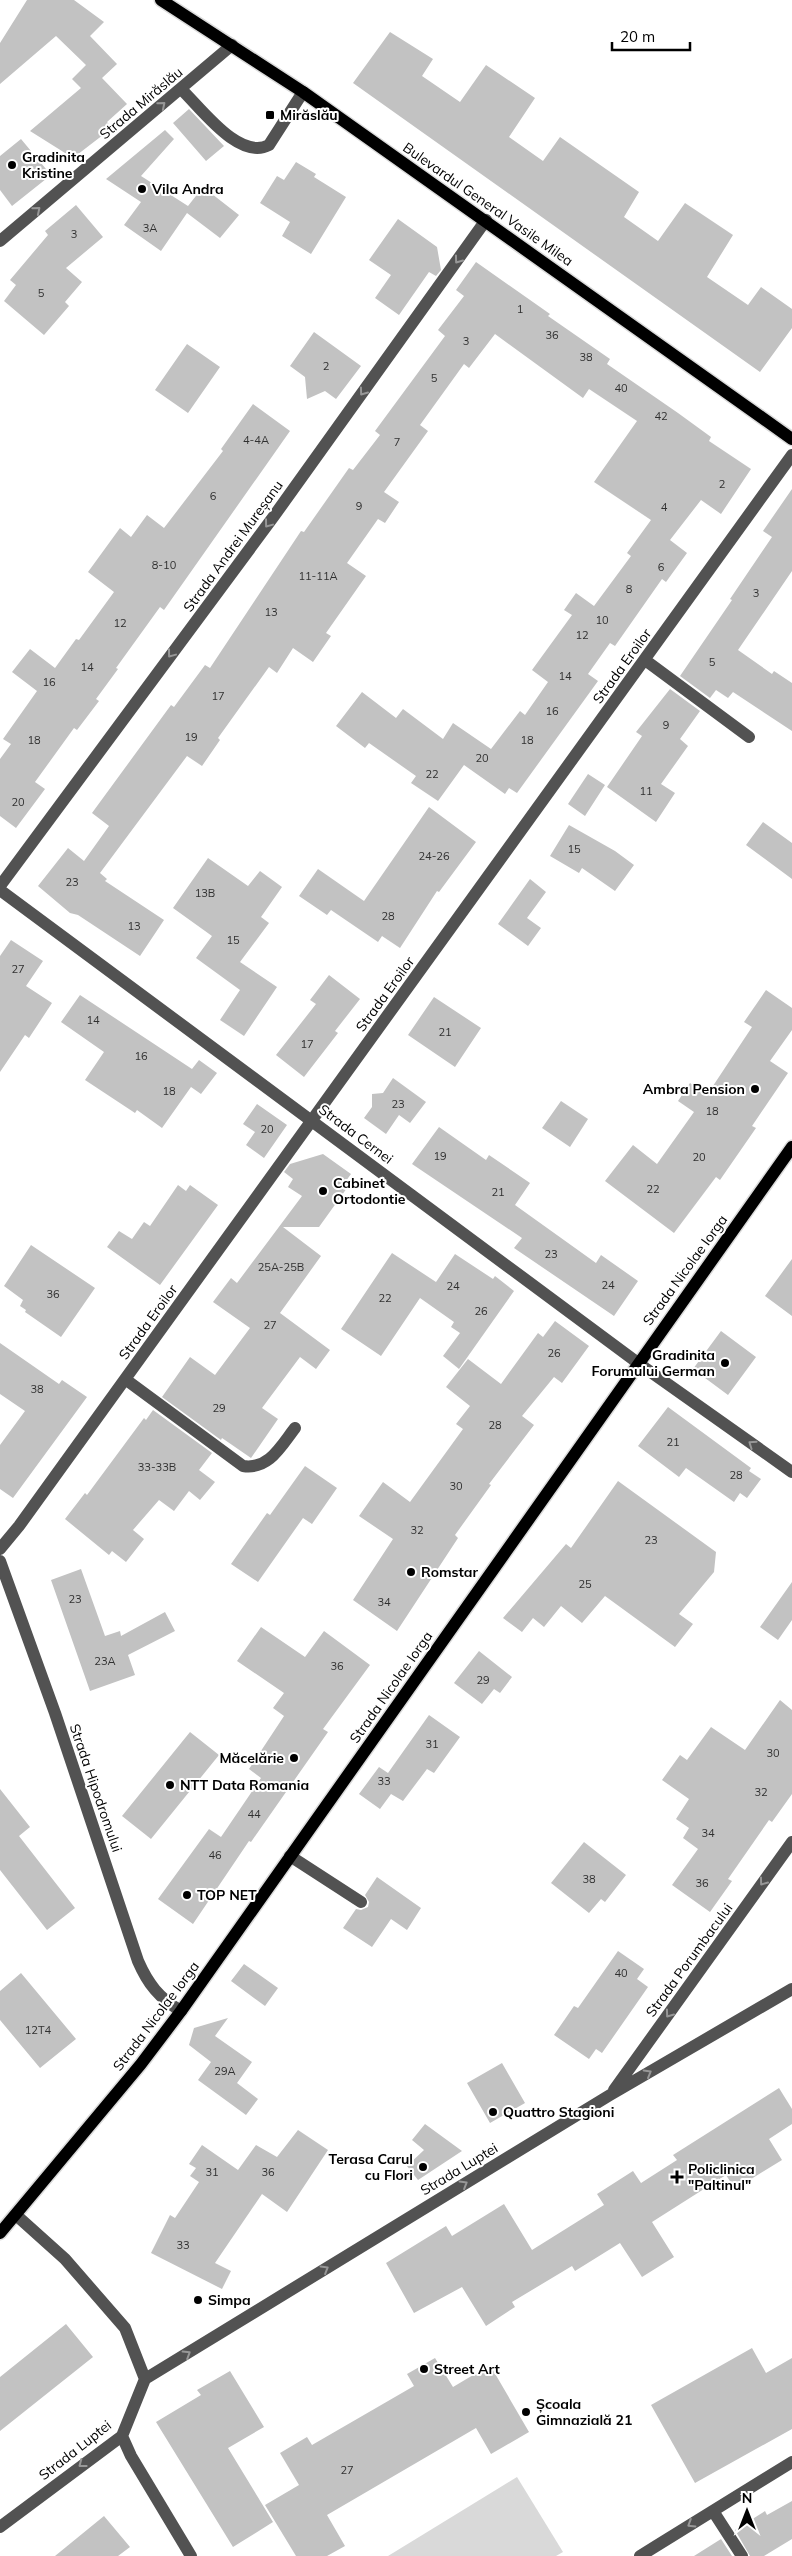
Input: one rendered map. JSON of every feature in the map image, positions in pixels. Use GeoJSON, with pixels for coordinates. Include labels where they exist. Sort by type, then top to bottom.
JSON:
{"type":"FeatureCollection","features":[{"type":"Feature","properties":{"kind":"main road","name":"Bulevardul General Vasile Milea"},"geometry":{"type":"LineString","coordinates":[[161,0],[304,92],[792,439]]}},
{"type":"Feature","properties":{"kind":"main road","name":"Strada Nicolae Iorga"},"geometry":{"type":"LineString","coordinates":[[0,2233],[141,2064],[181,2010],[792,1147]]}},
{"type":"Feature","properties":{"kind":"street","name":"Strada Mirăslău"},"geometry":{"type":"LineString","coordinates":[[0,241],[232,45]]}},
{"type":"Feature","properties":{"kind":"street"},"geometry":{"type":"LineString","coordinates":[[181,89],[237,143],[253,149],[262,149],[269,145],[304,92]]}},
{"type":"Feature","properties":{"kind":"street","name":"Strada Andrei Mureșanu"},"geometry":{"type":"LineString","coordinates":[[0,886],[274,516],[486,220]]}},
{"type":"Feature","properties":{"kind":"street","name":"Strada Eroilor"},"geometry":{"type":"LineString","coordinates":[[0,1549],[313,1120],[792,455]]}},
{"type":"Feature","properties":{"kind":"street"},"geometry":{"type":"LineString","coordinates":[[645,660],[749,737]]}},
{"type":"Feature","properties":{"kind":"street","name":"Strada Cernei"},"geometry":{"type":"LineString","coordinates":[[0,890],[313,1120],[638,1363],[792,1472]]}},
{"type":"Feature","properties":{"kind":"street"},"geometry":{"type":"LineString","coordinates":[[125,1379],[243,1466],[256,1467],[265,1464],[295,1428]]}},
{"type":"Feature","properties":{"kind":"street","name":"Strada Hipodromului"},"geometry":{"type":"LineString","coordinates":[[0,1561],[3,1577],[138,1961],[151,1987],[160,1998],[181,2010]]}},
{"type":"Feature","properties":{"kind":"street","name":"Strada Porumbacului"},"geometry":{"type":"LineString","coordinates":[[610,2095],[792,1842]]}},
{"type":"Feature","properties":{"kind":"street"},"geometry":{"type":"LineString","coordinates":[[290,1856],[361,1902]]}},
{"type":"Feature","properties":{"kind":"street","name":"Strada Luptei"},"geometry":{"type":"LineString","coordinates":[[0,2527],[122,2436],[145,2379],[610,2095],[792,1989]]}},
{"type":"Feature","properties":{"kind":"street"},"geometry":{"type":"LineString","coordinates":[[16,2215],[65,2259],[125,2328],[145,2379]]}},
{"type":"Feature","properties":{"kind":"street"},"geometry":{"type":"LineString","coordinates":[[122,2436],[191,2556]]}},
{"type":"Feature","properties":{"kind":"street"},"geometry":{"type":"LineString","coordinates":[[640,2556],[792,2462]]}},
{"type":"Feature","properties":{"kind":"street"},"geometry":{"type":"LineString","coordinates":[[713,2511],[742,2556]]}},
{"type":"Feature","properties":{"kind":"shaded area"},"geometry":{"type":"Polygon","coordinates":[[[517,2477],[563,2552],[556,2556],[388,2556],[517,2477]]]}},
{"type":"Feature","properties":{"kind":"building"},"geometry":{"type":"Polygon","coordinates":[[[27,0],[74,0],[104,22],[90,36],[117,64],[102,78],[127,104],[107,122],[112,128],[73,158],[30,131],[81,88],[72,79],[86,65],[56,36],[0,84],[0,43],[27,0]]]}},
{"type":"Feature","properties":{"kind":"building"},"geometry":{"type":"Polygon","coordinates":[[[390,32],[433,59],[422,76],[460,102],[486,65],[535,98],[509,137],[543,161],[560,137],[639,192],[624,217],[658,241],[685,203],[733,235],[707,277],[748,305],[761,287],[792,309],[792,328],[760,372],[353,83],[390,32]]]}},
{"type":"Feature","properties":{"kind":"building"},"geometry":{"type":"Polygon","coordinates":[[[189,109],[224,146],[206,161],[173,123],[189,109]]]}},
{"type":"Feature","properties":{"kind":"building"},"geometry":{"type":"Polygon","coordinates":[[[165,130],[174,139],[141,176],[188,206],[203,187],[239,215],[220,238],[187,213],[161,251],[124,225],[141,202],[106,179],[165,130]]]}},
{"type":"Feature","properties":{"kind":"building","name":"Gradinita Kristine"},"geometry":{"type":"Polygon","coordinates":[[[21,139],[51,175],[12,206],[0,190],[0,156],[21,139]]]}},
{"type":"Feature","properties":{"kind":"building"},"geometry":{"type":"Polygon","coordinates":[[[296,162],[316,174],[314,177],[346,197],[311,254],[282,236],[290,222],[260,203],[277,176],[284,180],[296,162]]]}},
{"type":"Feature","properties":{"kind":"building"},"geometry":{"type":"Polygon","coordinates":[[[76,205],[103,237],[66,268],[82,282],[65,302],[69,306],[44,335],[4,301],[16,285],[10,280],[48,235],[45,231],[76,205]]]}},
{"type":"Feature","properties":{"kind":"building"},"geometry":{"type":"Polygon","coordinates":[[[398,219],[437,247],[441,270],[436,276],[429,272],[399,315],[375,298],[391,275],[369,260],[398,219]]]}},
{"type":"Feature","properties":{"kind":"building"},"geometry":{"type":"Polygon","coordinates":[[[476,262],[550,314],[548,316],[610,359],[607,364],[711,437],[709,441],[751,469],[721,514],[701,500],[670,540],[687,553],[666,582],[662,579],[615,646],[610,643],[588,674],[598,681],[517,793],[509,788],[505,794],[464,765],[438,801],[411,783],[416,776],[369,743],[365,748],[336,726],[362,692],[396,718],[403,709],[443,739],[453,723],[491,749],[520,711],[525,715],[548,682],[532,670],[572,615],[564,610],[576,593],[594,606],[631,556],[627,553],[651,520],[594,482],[637,421],[589,389],[583,398],[495,334],[469,368],[464,364],[420,425],[428,431],[384,492],[399,502],[385,523],[378,519],[347,563],[366,576],[326,633],[331,636],[313,662],[293,648],[277,673],[269,667],[218,738],[220,740],[202,766],[187,756],[100,873],[107,879],[105,881],[164,920],[140,956],[78,915],[70,913],[38,886],[68,848],[84,861],[109,826],[92,813],[171,705],[174,707],[205,665],[210,668],[301,531],[304,532],[349,468],[353,470],[380,435],[375,431],[445,336],[438,330],[464,296],[456,290],[476,262]]]}},
{"type":"Feature","properties":{"kind":"building"},"geometry":{"type":"Polygon","coordinates":[[[314,332],[361,366],[336,399],[325,391],[307,399],[305,377],[290,366],[314,332]]]}},
{"type":"Feature","properties":{"kind":"building"},"geometry":{"type":"Polygon","coordinates":[[[187,344],[220,367],[188,413],[155,390],[187,344]]]}},
{"type":"Feature","properties":{"kind":"building"},"geometry":{"type":"Polygon","coordinates":[[[253,404],[290,431],[164,610],[160,607],[116,668],[118,669],[96,699],[99,701],[77,730],[74,728],[35,782],[45,789],[16,828],[0,816],[0,759],[11,744],[3,739],[37,691],[12,672],[30,649],[55,668],[76,639],[79,640],[114,592],[88,572],[120,528],[131,537],[147,515],[164,528],[223,451],[221,449],[253,404]]]}},
{"type":"Feature","properties":{"kind":"building"},"geometry":{"type":"Polygon","coordinates":[[[792,489],[792,571],[738,650],[772,674],[774,671],[792,683],[792,731],[733,692],[728,698],[716,690],[710,698],[680,676],[772,537],[763,531],[792,489]]]}},
{"type":"Feature","properties":{"kind":"building"},"geometry":{"type":"Polygon","coordinates":[[[670,689],[700,711],[680,739],[688,746],[661,784],[675,793],[656,822],[607,787],[642,736],[636,732],[670,689]]]}},
{"type":"Feature","properties":{"kind":"building"},"geometry":{"type":"Polygon","coordinates":[[[588,774],[605,785],[585,816],[568,804],[588,774]]]}},
{"type":"Feature","properties":{"kind":"building"},"geometry":{"type":"Polygon","coordinates":[[[429,807],[476,842],[439,892],[437,891],[400,948],[382,936],[378,942],[331,910],[327,915],[299,896],[318,869],[364,901],[429,807]]]}},
{"type":"Feature","properties":{"kind":"building"},"geometry":{"type":"Polygon","coordinates":[[[763,822],[792,843],[792,879],[746,845],[763,822]]]}},
{"type":"Feature","properties":{"kind":"building"},"geometry":{"type":"Polygon","coordinates":[[[569,825],[615,851],[634,865],[615,891],[582,868],[579,873],[550,856],[569,825]]]}},
{"type":"Feature","properties":{"kind":"building"},"geometry":{"type":"Polygon","coordinates":[[[208,858],[248,886],[260,871],[282,887],[261,917],[269,923],[240,962],[277,987],[244,1036],[220,1020],[240,990],[196,958],[212,936],[173,908],[208,858]]]}},
{"type":"Feature","properties":{"kind":"building"},"geometry":{"type":"Polygon","coordinates":[[[530,879],[546,892],[527,918],[541,928],[528,946],[498,924],[530,879]]]}},
{"type":"Feature","properties":{"kind":"building"},"geometry":{"type":"Polygon","coordinates":[[[11,940],[43,961],[26,986],[52,1003],[29,1038],[25,1035],[0,1072],[0,956],[11,940]]]}},
{"type":"Feature","properties":{"kind":"building"},"geometry":{"type":"Polygon","coordinates":[[[329,975],[360,999],[335,1031],[338,1033],[304,1077],[276,1055],[316,1004],[310,1000],[329,975]]]}},
{"type":"Feature","properties":{"kind":"building"},"geometry":{"type":"Polygon","coordinates":[[[766,990],[792,1008],[792,1030],[770,1061],[788,1073],[752,1126],[756,1128],[720,1180],[716,1177],[674,1233],[605,1181],[633,1145],[657,1164],[694,1112],[678,1101],[690,1083],[707,1095],[752,1027],[744,1022],[766,990]]]}},
{"type":"Feature","properties":{"kind":"building"},"geometry":{"type":"Polygon","coordinates":[[[80,995],[192,1069],[199,1060],[217,1073],[201,1094],[191,1087],[162,1128],[137,1110],[135,1113],[85,1080],[104,1052],[61,1022],[80,995]]]}},
{"type":"Feature","properties":{"kind":"building"},"geometry":{"type":"Polygon","coordinates":[[[434,997],[481,1028],[455,1067],[408,1035],[434,997]]]}},
{"type":"Feature","properties":{"kind":"building"},"geometry":{"type":"Polygon","coordinates":[[[393,1078],[426,1102],[410,1123],[399,1115],[386,1134],[364,1118],[372,1107],[372,1094],[383,1093],[393,1078]]]}},
{"type":"Feature","properties":{"kind":"building"},"geometry":{"type":"Polygon","coordinates":[[[561,1101],[588,1119],[570,1147],[542,1128],[561,1101]]]}},
{"type":"Feature","properties":{"kind":"building"},"geometry":{"type":"Polygon","coordinates":[[[257,1104],[287,1125],[264,1158],[246,1145],[255,1132],[243,1124],[257,1104]]]}},
{"type":"Feature","properties":{"kind":"building"},"geometry":{"type":"Polygon","coordinates":[[[439,1127],[486,1160],[489,1155],[530,1183],[515,1205],[596,1263],[601,1255],[638,1281],[614,1316],[514,1248],[522,1238],[412,1164],[439,1127]]]}},
{"type":"Feature","properties":{"kind":"building"},"geometry":{"type":"Polygon","coordinates":[[[323,1154],[351,1174],[343,1185],[347,1188],[319,1227],[283,1227],[321,1256],[280,1313],[330,1350],[316,1369],[300,1357],[262,1408],[278,1419],[251,1458],[222,1438],[221,1440],[162,1397],[190,1357],[215,1375],[250,1328],[213,1302],[231,1278],[237,1283],[302,1196],[288,1187],[293,1179],[284,1172],[290,1164],[323,1154]]]}},
{"type":"Feature","properties":{"kind":"building"},"geometry":{"type":"Polygon","coordinates":[[[178,1185],[186,1191],[190,1185],[218,1205],[160,1285],[107,1247],[119,1231],[132,1239],[144,1222],[150,1226],[178,1185]]]}},
{"type":"Feature","properties":{"kind":"building"},"geometry":{"type":"Polygon","coordinates":[[[31,1245],[95,1288],[61,1337],[25,1312],[26,1310],[20,1306],[23,1300],[4,1286],[31,1245]]]}},
{"type":"Feature","properties":{"kind":"building"},"geometry":{"type":"Polygon","coordinates":[[[392,1253],[436,1282],[455,1254],[493,1279],[495,1276],[514,1291],[459,1369],[443,1356],[460,1333],[451,1327],[454,1322],[420,1298],[381,1356],[341,1329],[392,1253]]]}},
{"type":"Feature","properties":{"kind":"building"},"geometry":{"type":"Polygon","coordinates":[[[792,1259],[792,1316],[765,1296],[792,1259]]]}},
{"type":"Feature","properties":{"kind":"building"},"geometry":{"type":"Polygon","coordinates":[[[555,1321],[589,1346],[562,1383],[554,1377],[522,1416],[534,1425],[489,1484],[491,1485],[455,1535],[458,1538],[397,1631],[353,1600],[393,1539],[359,1516],[383,1482],[410,1502],[463,1429],[456,1424],[470,1406],[446,1387],[468,1359],[501,1384],[538,1333],[543,1337],[555,1321]]]}},
{"type":"Feature","properties":{"kind":"building","name":"Gradinita Forumului German"},"geometry":{"type":"Polygon","coordinates":[[[721,1331],[756,1357],[728,1395],[693,1369],[721,1331]]]}},
{"type":"Feature","properties":{"kind":"building"},"geometry":{"type":"Polygon","coordinates":[[[0,1343],[59,1384],[62,1380],[87,1397],[13,1498],[0,1489],[0,1445],[25,1411],[0,1394],[0,1343]]]}},
{"type":"Feature","properties":{"kind":"building"},"geometry":{"type":"Polygon","coordinates":[[[668,1407],[751,1468],[749,1471],[761,1479],[747,1498],[740,1493],[734,1502],[686,1468],[679,1477],[638,1446],[668,1407]]]}},
{"type":"Feature","properties":{"kind":"building"},"geometry":{"type":"Polygon","coordinates":[[[153,1410],[212,1453],[199,1470],[215,1482],[200,1500],[189,1491],[174,1511],[159,1500],[133,1530],[144,1539],[126,1562],[112,1551],[109,1555],[65,1519],[85,1493],[87,1495],[144,1418],[146,1420],[153,1410]]]}},
{"type":"Feature","properties":{"kind":"building"},"geometry":{"type":"Polygon","coordinates":[[[305,1466],[337,1488],[312,1524],[303,1518],[258,1582],[231,1564],[267,1513],[270,1515],[305,1466]]]}},
{"type":"Feature","properties":{"kind":"building"},"geometry":{"type":"Polygon","coordinates":[[[618,1481],[716,1552],[714,1572],[679,1614],[693,1624],[675,1647],[605,1596],[582,1623],[561,1606],[544,1627],[533,1618],[522,1632],[503,1618],[566,1544],[571,1548],[618,1481]]]}},
{"type":"Feature","properties":{"kind":"building"},"geometry":{"type":"Polygon","coordinates":[[[81,1569],[105,1636],[120,1631],[121,1636],[165,1612],[175,1631],[128,1655],[135,1675],[90,1691],[51,1580],[81,1569]]]}},
{"type":"Feature","properties":{"kind":"building"},"geometry":{"type":"Polygon","coordinates":[[[792,1582],[792,1620],[778,1640],[760,1627],[792,1582]]]}},
{"type":"Feature","properties":{"kind":"building"},"geometry":{"type":"Polygon","coordinates":[[[261,1627],[305,1657],[324,1631],[370,1665],[323,1729],[328,1732],[251,1842],[249,1841],[193,1924],[158,1899],[209,1829],[221,1837],[261,1778],[249,1769],[284,1716],[273,1708],[284,1693],[237,1661],[261,1627]]]}},
{"type":"Feature","properties":{"kind":"building"},"geometry":{"type":"Polygon","coordinates":[[[479,1651],[512,1677],[500,1693],[494,1689],[482,1704],[454,1683],[479,1651]]]}},
{"type":"Feature","properties":{"kind":"building"},"geometry":{"type":"Polygon","coordinates":[[[780,1700],[792,1710],[792,1794],[772,1822],[769,1820],[728,1879],[732,1881],[710,1912],[672,1885],[698,1849],[683,1838],[689,1828],[676,1819],[689,1799],[662,1780],[680,1755],[687,1760],[711,1727],[745,1750],[780,1700]]]}},
{"type":"Feature","properties":{"kind":"building"},"geometry":{"type":"Polygon","coordinates":[[[429,1715],[460,1737],[434,1773],[427,1769],[403,1801],[391,1794],[380,1809],[359,1794],[379,1767],[388,1773],[429,1715]]]}},
{"type":"Feature","properties":{"kind":"building","name":"NTT Data Romania"},"geometry":{"type":"Polygon","coordinates":[[[190,1732],[219,1755],[151,1839],[122,1816],[190,1732]]]}},
{"type":"Feature","properties":{"kind":"building"},"geometry":{"type":"Polygon","coordinates":[[[0,1789],[30,1827],[19,1836],[75,1908],[47,1930],[0,1870],[0,1789]]]}},
{"type":"Feature","properties":{"kind":"building"},"geometry":{"type":"Polygon","coordinates":[[[584,1842],[626,1875],[605,1902],[601,1899],[589,1913],[551,1883],[584,1842]]]}},
{"type":"Feature","properties":{"kind":"building"},"geometry":{"type":"Polygon","coordinates":[[[377,1877],[421,1908],[407,1930],[391,1919],[372,1947],[343,1928],[356,1909],[361,1910],[368,1907],[369,1902],[365,1895],[377,1877]]]}},
{"type":"Feature","properties":{"kind":"building"},"geometry":{"type":"Polygon","coordinates":[[[618,1951],[644,1969],[637,1979],[648,1987],[602,2053],[596,2049],[589,2059],[554,2035],[574,2006],[578,2008],[618,1951]]]}},
{"type":"Feature","properties":{"kind":"building"},"geometry":{"type":"Polygon","coordinates":[[[244,1964],[278,1988],[265,2006],[231,1981],[244,1964]]]}},
{"type":"Feature","properties":{"kind":"building"},"geometry":{"type":"Polygon","coordinates":[[[21,1973],[76,2039],[40,2068],[0,2020],[0,1991],[21,1973]]]}},
{"type":"Feature","properties":{"kind":"building"},"geometry":{"type":"Polygon","coordinates":[[[228,2018],[215,2036],[252,2062],[237,2083],[258,2099],[246,2115],[198,2080],[211,2062],[189,2045],[194,2028],[228,2018]]]}},
{"type":"Feature","properties":{"kind":"building"},"geometry":{"type":"Polygon","coordinates":[[[502,2063],[525,2103],[490,2123],[467,2083],[502,2063]]]}},
{"type":"Feature","properties":{"kind":"building"},"geometry":{"type":"Polygon","coordinates":[[[779,2088],[792,2109],[792,2124],[769,2139],[782,2160],[735,2189],[726,2175],[652,2222],[674,2257],[642,2277],[620,2243],[575,2271],[572,2266],[512,2302],[515,2307],[486,2326],[462,2287],[414,2313],[386,2263],[446,2226],[452,2236],[504,2204],[532,2250],[604,2205],[597,2194],[633,2171],[641,2183],[677,2160],[673,2155],[779,2088]]]}},
{"type":"Feature","properties":{"kind":"building"},"geometry":{"type":"Polygon","coordinates":[[[425,2124],[462,2151],[418,2180],[407,2166],[424,2150],[412,2140],[425,2124]]]}},
{"type":"Feature","properties":{"kind":"building"},"geometry":{"type":"Polygon","coordinates":[[[298,2130],[328,2150],[287,2212],[262,2194],[215,2263],[231,2271],[222,2289],[151,2253],[170,2215],[175,2218],[199,2182],[190,2176],[196,2168],[189,2164],[202,2145],[238,2170],[256,2145],[277,2157],[298,2130]]]}},
{"type":"Feature","properties":{"kind":"building"},"geometry":{"type":"Polygon","coordinates":[[[66,2324],[93,2357],[0,2431],[0,2377],[66,2324]]]}},
{"type":"Feature","properties":{"kind":"building"},"geometry":{"type":"Polygon","coordinates":[[[752,2348],[766,2373],[792,2358],[792,2429],[695,2483],[651,2405],[752,2348]]]}},
{"type":"Feature","properties":{"kind":"building","name":"Școala Gimnazială 21"},"geometry":{"type":"Polygon","coordinates":[[[435,2358],[453,2387],[490,2365],[529,2432],[491,2454],[476,2428],[327,2515],[345,2546],[327,2556],[296,2556],[265,2505],[299,2485],[280,2453],[307,2437],[312,2445],[414,2386],[407,2374],[435,2358]]]}},
{"type":"Feature","properties":{"kind":"building"},"geometry":{"type":"Polygon","coordinates":[[[230,2371],[264,2427],[228,2448],[273,2522],[233,2547],[156,2422],[201,2395],[197,2390],[230,2371]]]}},
{"type":"Feature","properties":{"kind":"building"},"geometry":{"type":"Polygon","coordinates":[[[792,2501],[792,2539],[764,2556],[750,2556],[735,2530],[765,2511],[767,2515],[792,2501]]]}},
{"type":"Feature","properties":{"kind":"building"},"geometry":{"type":"Polygon","coordinates":[[[104,2516],[130,2547],[118,2556],[55,2556],[104,2516]]]}},
{"type":"Feature","properties":{"kind":"building"},"geometry":{"type":"Polygon","coordinates":[[[721,2539],[732,2556],[694,2556],[721,2539]]]}},
{"type":"Feature","properties":{"kind":"place","name":"Mirăslău"},"geometry":{"type":"Point","coordinates":[270,115]}},
{"type":"Feature","properties":{"kind":"place","name":"Gradinita Kristine"},"geometry":{"type":"Point","coordinates":[12,165]}},
{"type":"Feature","properties":{"kind":"place","name":"Vila Andra"},"geometry":{"type":"Point","coordinates":[142,189]}},
{"type":"Feature","properties":{"kind":"place","name":"Ambra Pension"},"geometry":{"type":"Point","coordinates":[755,1089]}},
{"type":"Feature","properties":{"kind":"place","name":"Cabinet Ortodontie"},"geometry":{"type":"Point","coordinates":[323,1191]}},
{"type":"Feature","properties":{"kind":"place","name":"Gradinita Forumului German"},"geometry":{"type":"Point","coordinates":[725,1363]}},
{"type":"Feature","properties":{"kind":"place","name":"Romstar"},"geometry":{"type":"Point","coordinates":[411,1572]}},
{"type":"Feature","properties":{"kind":"place","name":"Măcelărie"},"geometry":{"type":"Point","coordinates":[294,1758]}},
{"type":"Feature","properties":{"kind":"place","name":"NTT Data Romania"},"geometry":{"type":"Point","coordinates":[170,1785]}},
{"type":"Feature","properties":{"kind":"place","name":"TOP NET"},"geometry":{"type":"Point","coordinates":[187,1895]}},
{"type":"Feature","properties":{"kind":"place","name":"Quattro Stagioni"},"geometry":{"type":"Point","coordinates":[493,2112]}},
{"type":"Feature","properties":{"kind":"place","name":"Terasa Carul cu Flori"},"geometry":{"type":"Point","coordinates":[423,2167]}},
{"type":"Feature","properties":{"kind":"place","name":"Policlinica \"Paltinul\""},"geometry":{"type":"Point","coordinates":[677,2177]}},
{"type":"Feature","properties":{"kind":"place","name":"Simpa"},"geometry":{"type":"Point","coordinates":[198,2300]}},
{"type":"Feature","properties":{"kind":"place","name":"Street Art"},"geometry":{"type":"Point","coordinates":[424,2369]}},
{"type":"Feature","properties":{"kind":"place","name":"Școala Gimnazială 21"},"geometry":{"type":"Point","coordinates":[526,2412]}}]}
